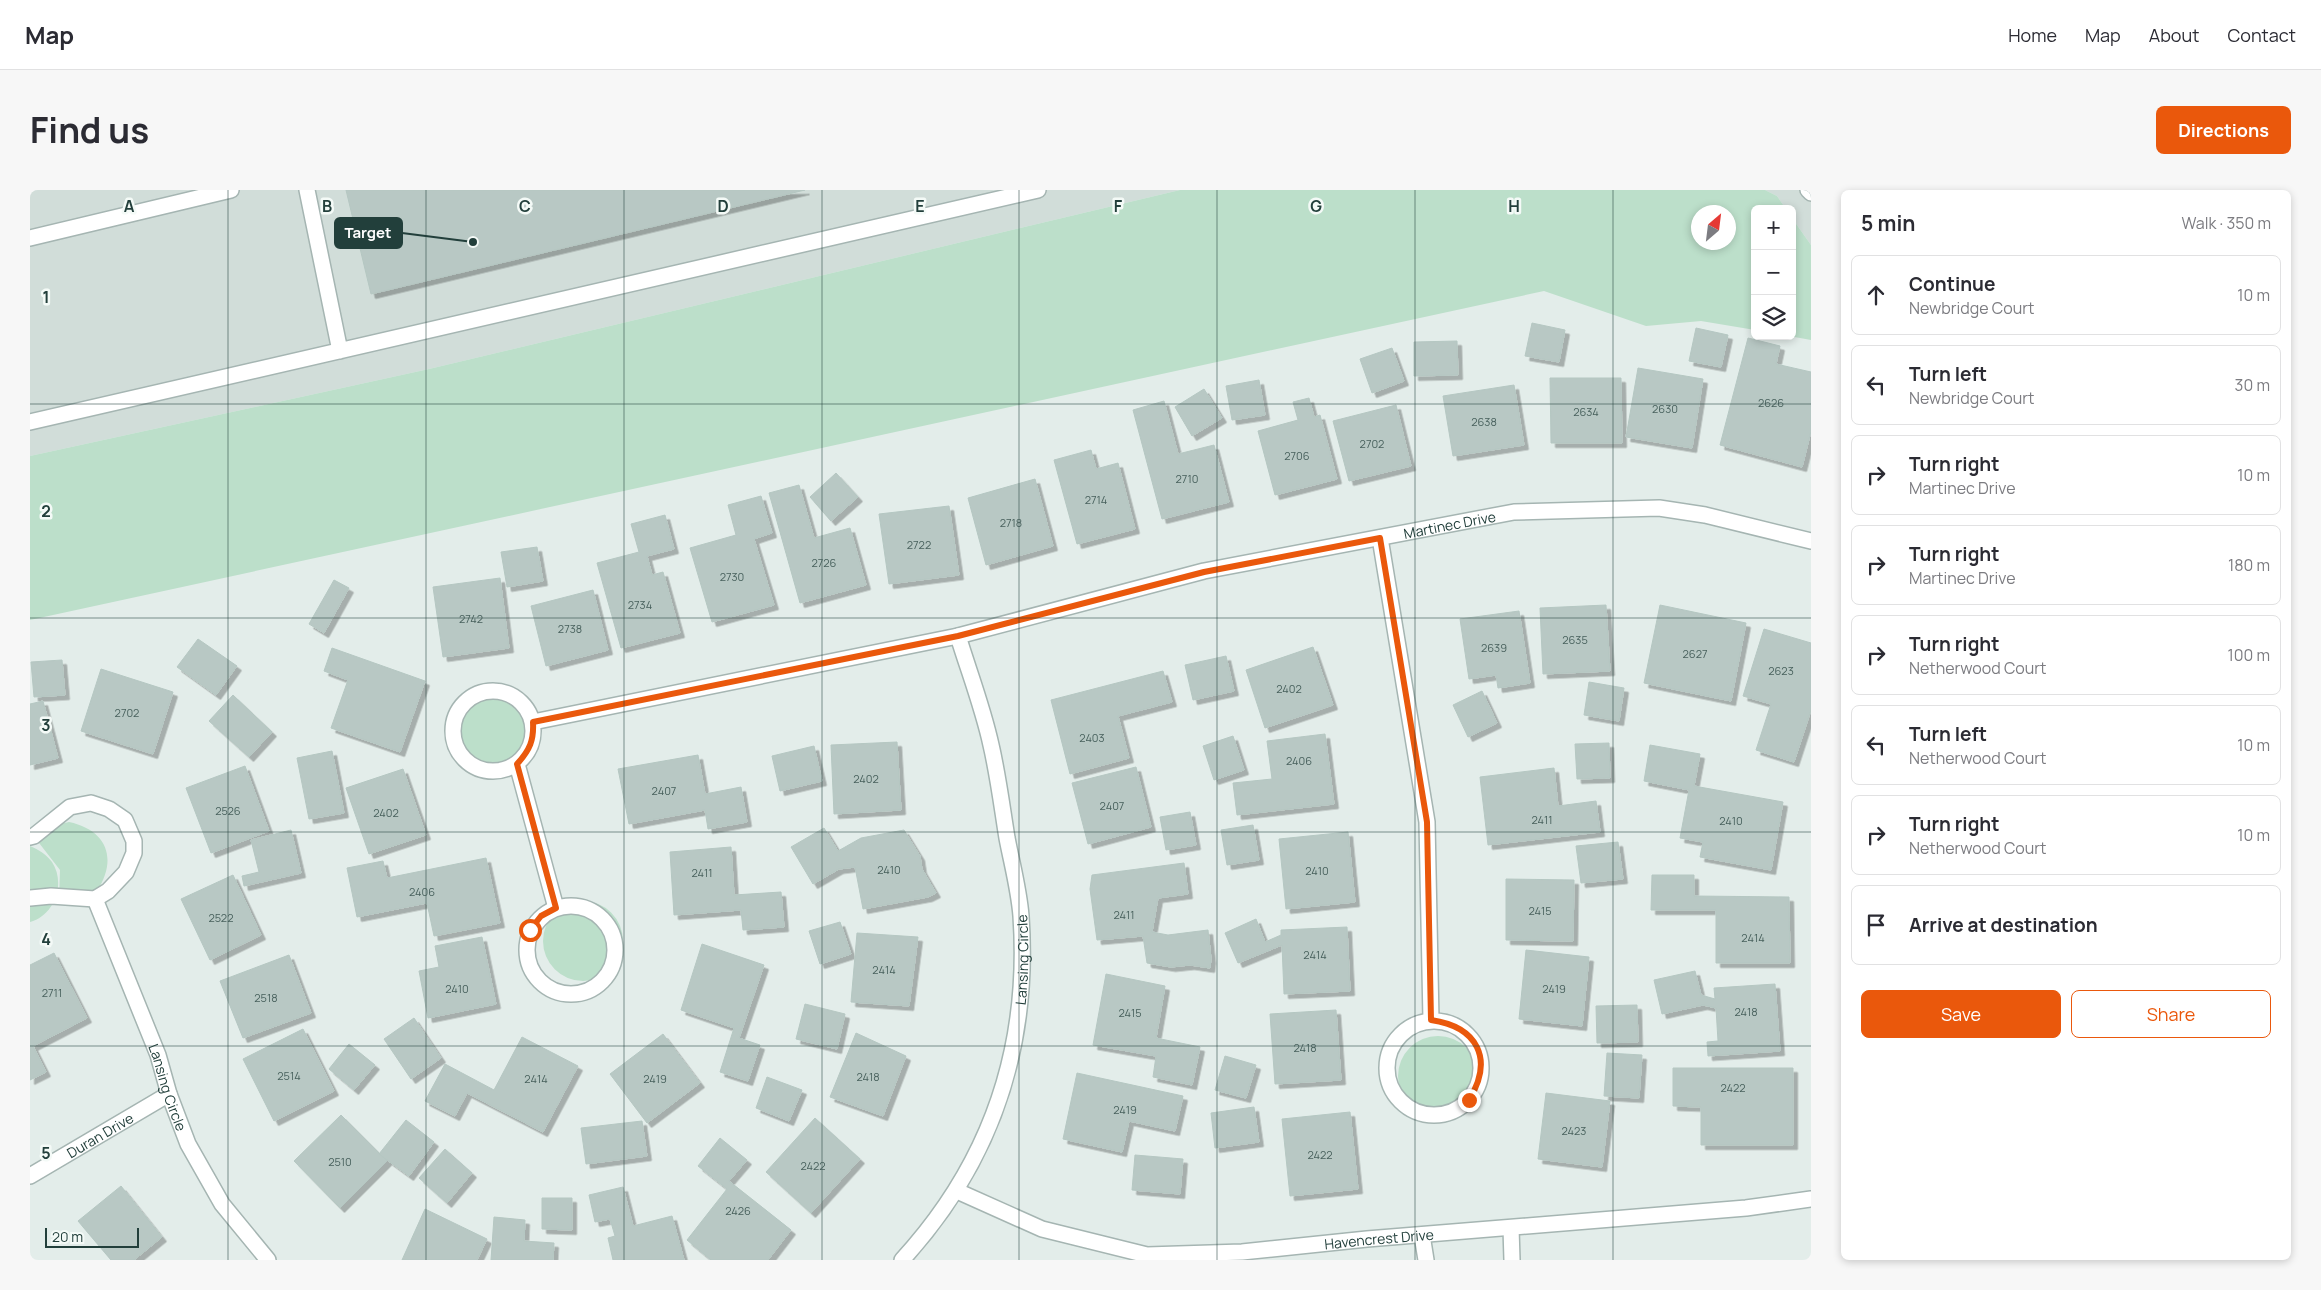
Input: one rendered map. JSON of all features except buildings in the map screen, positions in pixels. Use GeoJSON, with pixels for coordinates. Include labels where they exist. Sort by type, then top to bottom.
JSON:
{"type":"FeatureCollection","features":[{"type":"Feature","properties":{"kind":"street"},"geometry":{"type":"LineString","coordinates":[[30,238],[231,190]]}},
{"type":"Feature","properties":{"kind":"street"},"geometry":{"type":"LineString","coordinates":[[307,190],[340,351]]}},
{"type":"Feature","properties":{"kind":"street"},"geometry":{"type":"LineString","coordinates":[[30,422],[1038,190]]}},
{"type":"Feature","properties":{"kind":"street"},"geometry":{"type":"LineString","coordinates":[[1808,190],[1811,193]]}},
{"type":"Feature","properties":{"kind":"street","name":"Martinec Drive"},"geometry":{"type":"LineString","coordinates":[[533,722],[958,636],[1204,572],[1514,512],[1659,508],[1704,515],[1811,541]]}},
{"type":"Feature","properties":{"kind":"street"},"geometry":{"type":"LineString","coordinates":[[1380,538],[1427,822],[1431,1020]]}},
{"type":"Feature","properties":{"kind":"street","name":"Lansing Circle"},"geometry":{"type":"LineString","coordinates":[[902,1260],[925,1236],[957,1191],[978,1152],[1001,1096],[1016,1036],[1023,975],[1021,915],[991,744],[958,636]]}},
{"type":"Feature","properties":{"kind":"street"},"geometry":{"type":"LineString","coordinates":[[500,690],[515,696],[526,707],[533,722],[534,738],[528,752],[517,764],[503,771],[487,771],[472,766],[460,754],[454,740],[453,724],[458,709],[469,697],[484,691],[500,690]]}},
{"type":"Feature","properties":{"kind":"street"},"geometry":{"type":"LineString","coordinates":[[517,764],[556,908]]}},
{"type":"Feature","properties":{"kind":"street"},"geometry":{"type":"LineString","coordinates":[[30,837],[34,836],[70,807],[91,803],[109,809],[125,820],[134,841],[131,859],[126,872],[108,891],[95,899],[30,898]]}},
{"type":"Feature","properties":{"kind":"street","name":"Lansing Circle"},"geometry":{"type":"LineString","coordinates":[[95,899],[158,1055],[169,1094],[188,1144],[222,1204],[268,1260]]}},
{"type":"Feature","properties":{"kind":"street"},"geometry":{"type":"LineString","coordinates":[[573,906],[590,910],[604,921],[613,936],[616,953],[611,970],[600,984],[585,993],[568,995],[551,991],[537,980],[528,965],[526,948],[530,930],[541,916],[556,908],[573,906]]}},
{"type":"Feature","properties":{"kind":"street"},"geometry":{"type":"LineString","coordinates":[[1431,1020],[1450,1023],[1466,1032],[1477,1047],[1482,1065],[1479,1084],[1469,1100],[1455,1111],[1437,1116],[1418,1113],[1402,1104],[1390,1089],[1386,1070],[1388,1052],[1398,1036],[1413,1025],[1431,1020]]}},
{"type":"Feature","properties":{"kind":"street","name":"Duran Drive"},"geometry":{"type":"LineString","coordinates":[[30,1176],[169,1094]]}},
{"type":"Feature","properties":{"kind":"street","name":"Havencrest Drive"},"geometry":{"type":"LineString","coordinates":[[957,1191],[1042,1229],[1147,1255],[1242,1252],[1422,1234],[1746,1208],[1811,1199]]}},
{"type":"Feature","properties":{"kind":"street"},"geometry":{"type":"LineString","coordinates":[[1511,1228],[1512,1260]]}},
{"type":"Feature","properties":{"kind":"street"},"geometry":{"type":"LineString","coordinates":[[1422,1234],[1426,1260]]}},
{"type":"Feature","properties":{"kind":"shaded area"},"geometry":{"type":"Polygon","coordinates":[[[30,190],[1180,190],[429,369],[30,456],[30,190]]]}},
{"type":"Feature","properties":{"kind":"shaded area"},"geometry":{"type":"Polygon","coordinates":[[[1765,190],[1811,190],[1811,245],[1796,224],[1796,205],[1783,205],[1777,196],[1765,190]]]}},
{"type":"Feature","properties":{"kind":"green space"},"geometry":{"type":"Polygon","coordinates":[[[1180,190],[1765,190],[1777,196],[1783,205],[1751,205],[1751,329],[1701,321],[1646,326],[1544,291],[30,620],[30,456],[429,369],[1180,190]]]}},
{"type":"Feature","properties":{"kind":"green space"},"geometry":{"type":"Polygon","coordinates":[[[1796,224],[1811,245],[1811,340],[1796,337],[1796,224]]]}},
{"type":"Feature","properties":{"kind":"green space"},"geometry":{"type":"Polygon","coordinates":[[[496,691],[511,694],[524,703],[533,716],[536,731],[533,746],[524,759],[511,768],[496,771],[481,768],[468,759],[459,746],[456,731],[459,716],[468,703],[481,694],[496,691]]]}},
{"type":"Feature","properties":{"kind":"green space"},"geometry":{"type":"Polygon","coordinates":[[[69,822],[82,826],[100,839],[105,848],[107,868],[97,891],[59,901],[60,870],[36,839],[56,825],[69,822]]]}},
{"type":"Feature","properties":{"kind":"green space"},"geometry":{"type":"Polygon","coordinates":[[[30,846],[52,862],[56,870],[58,888],[56,897],[46,913],[30,922],[30,846]]]}},
{"type":"Feature","properties":{"kind":"green space"},"geometry":{"type":"Polygon","coordinates":[[[583,901],[598,904],[611,913],[620,926],[623,941],[620,956],[611,969],[598,978],[583,981],[568,978],[555,969],[546,956],[543,941],[546,926],[555,913],[568,904],[583,901]]]}},
{"type":"Feature","properties":{"kind":"green space"},"geometry":{"type":"Polygon","coordinates":[[[1438,1036],[1453,1039],[1466,1048],[1475,1061],[1478,1076],[1475,1091],[1466,1104],[1453,1113],[1438,1116],[1423,1113],[1410,1104],[1401,1091],[1398,1076],[1401,1061],[1410,1048],[1423,1039],[1438,1036]]]}},
{"type":"Feature","properties":{"kind":"place","name":"Target"},"geometry":{"type":"Point","coordinates":[473,242]}},
{"type":"Feature","properties":{"kind":"route"},"geometry":{"type":"LineString","coordinates":[[530,930],[541,916],[556,908],[517,764],[528,752],[534,738],[533,722],[958,636],[1204,572],[1380,538],[1427,822],[1431,1020],[1450,1023],[1466,1032],[1477,1047],[1482,1065],[1479,1084],[1469,1100]]}}]}
